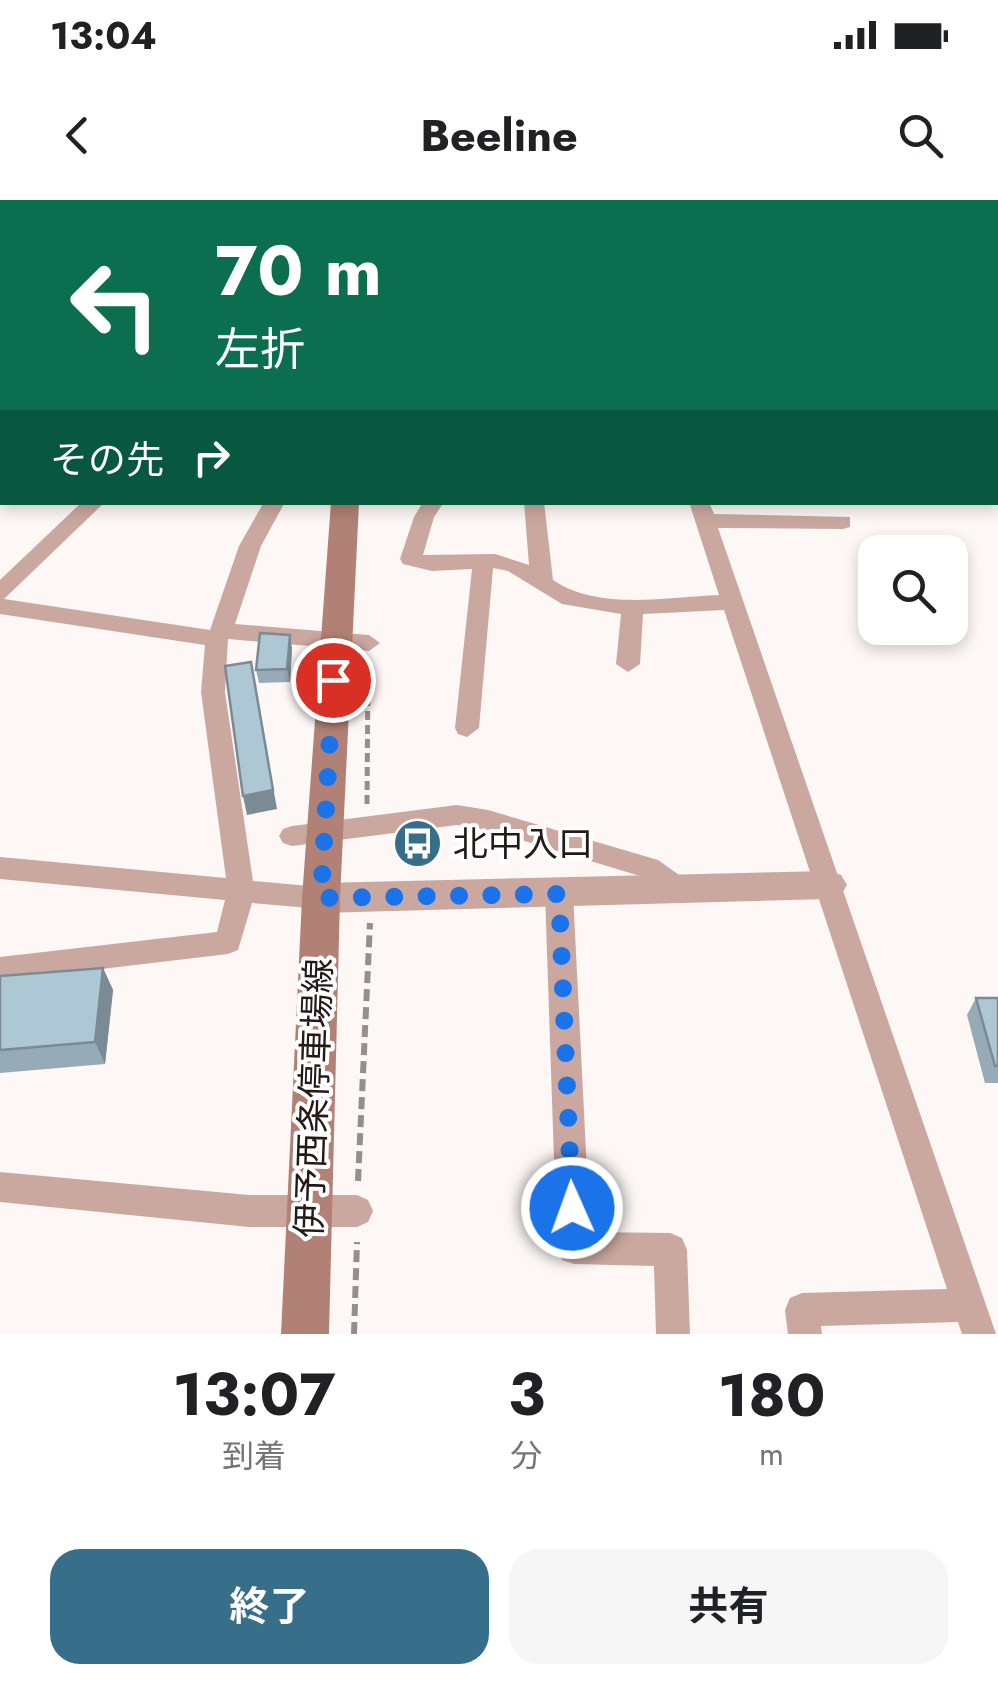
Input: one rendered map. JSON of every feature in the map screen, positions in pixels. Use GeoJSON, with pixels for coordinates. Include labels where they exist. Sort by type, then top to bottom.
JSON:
{"type":"FeatureCollection","features":[{"type":"Feature","properties":{"kind":"main road","name":"伊予西条停車場線"},"geometry":{"type":"LineString","coordinates":[[304,1334],[321,898],[309,833],[352,643],[345,505]]}},
{"type":"Feature","properties":{"kind":"street"},"geometry":{"type":"LineString","coordinates":[[2,606],[92,505]]}},
{"type":"Feature","properties":{"kind":"street"},"geometry":{"type":"LineString","coordinates":[[0,969],[228,942],[241,891],[212,692],[219,635],[250,546],[273,505]]}},
{"type":"Feature","properties":{"kind":"street"},"geometry":{"type":"LineString","coordinates":[[432,505],[424,516],[411,559],[432,567],[498,560],[519,568],[568,599],[633,604],[733,602]]}},
{"type":"Feature","properties":{"kind":"street"},"geometry":{"type":"LineString","coordinates":[[534,505],[542,584]]}},
{"type":"Feature","properties":{"kind":"street"},"geometry":{"type":"LineString","coordinates":[[805,1334],[802,1310],[975,1320],[702,512],[843,522]]}},
{"type":"Feature","properties":{"kind":"street"},"geometry":{"type":"LineString","coordinates":[[467,728],[482,562]]}},
{"type":"Feature","properties":{"kind":"street"},"geometry":{"type":"LineString","coordinates":[[628,664],[633,604]]}},
{"type":"Feature","properties":{"kind":"street"},"geometry":{"type":"LineString","coordinates":[[2,606],[219,635],[352,643]]}},
{"type":"Feature","properties":{"kind":"street"},"geometry":{"type":"LineString","coordinates":[[309,833],[442,816],[488,820],[649,868],[679,890]]}},
{"type":"Feature","properties":{"kind":"street"},"geometry":{"type":"LineString","coordinates":[[0,868],[321,898],[829,885]]}},
{"type":"Feature","properties":{"kind":"street"},"geometry":{"type":"LineString","coordinates":[[559,894],[574,1248],[670,1250],[673,1334]]}},
{"type":"Feature","properties":{"kind":"street"},"geometry":{"type":"LineString","coordinates":[[0,1187],[112,1200],[310,1212],[358,1211]]}},
{"type":"Feature","properties":{"kind":"building"},"geometry":{"type":"Polygon","coordinates":[[[260,633],[290,635],[287,669],[256,670],[260,633]]]}},
{"type":"Feature","properties":{"kind":"building"},"geometry":{"type":"Polygon","coordinates":[[[251,662],[273,790],[243,796],[225,666],[251,662]]]}},
{"type":"Feature","properties":{"kind":"building"},"geometry":{"type":"Polygon","coordinates":[[[103,968],[95,1042],[0,1050],[0,976],[103,968]]]}},
{"type":"Feature","properties":{"kind":"building"},"geometry":{"type":"Polygon","coordinates":[[[976,998],[998,998],[998,1066],[995,1066],[976,998]]]}},
{"type":"Feature","properties":{"kind":"place","name":"北中入口"},"geometry":{"type":"Point","coordinates":[418,844]}},
{"type":"Feature","properties":{"kind":"route"},"geometry":{"type":"LineString","coordinates":[[333,680],[321,898],[559,894],[572,1208]]}}]}
